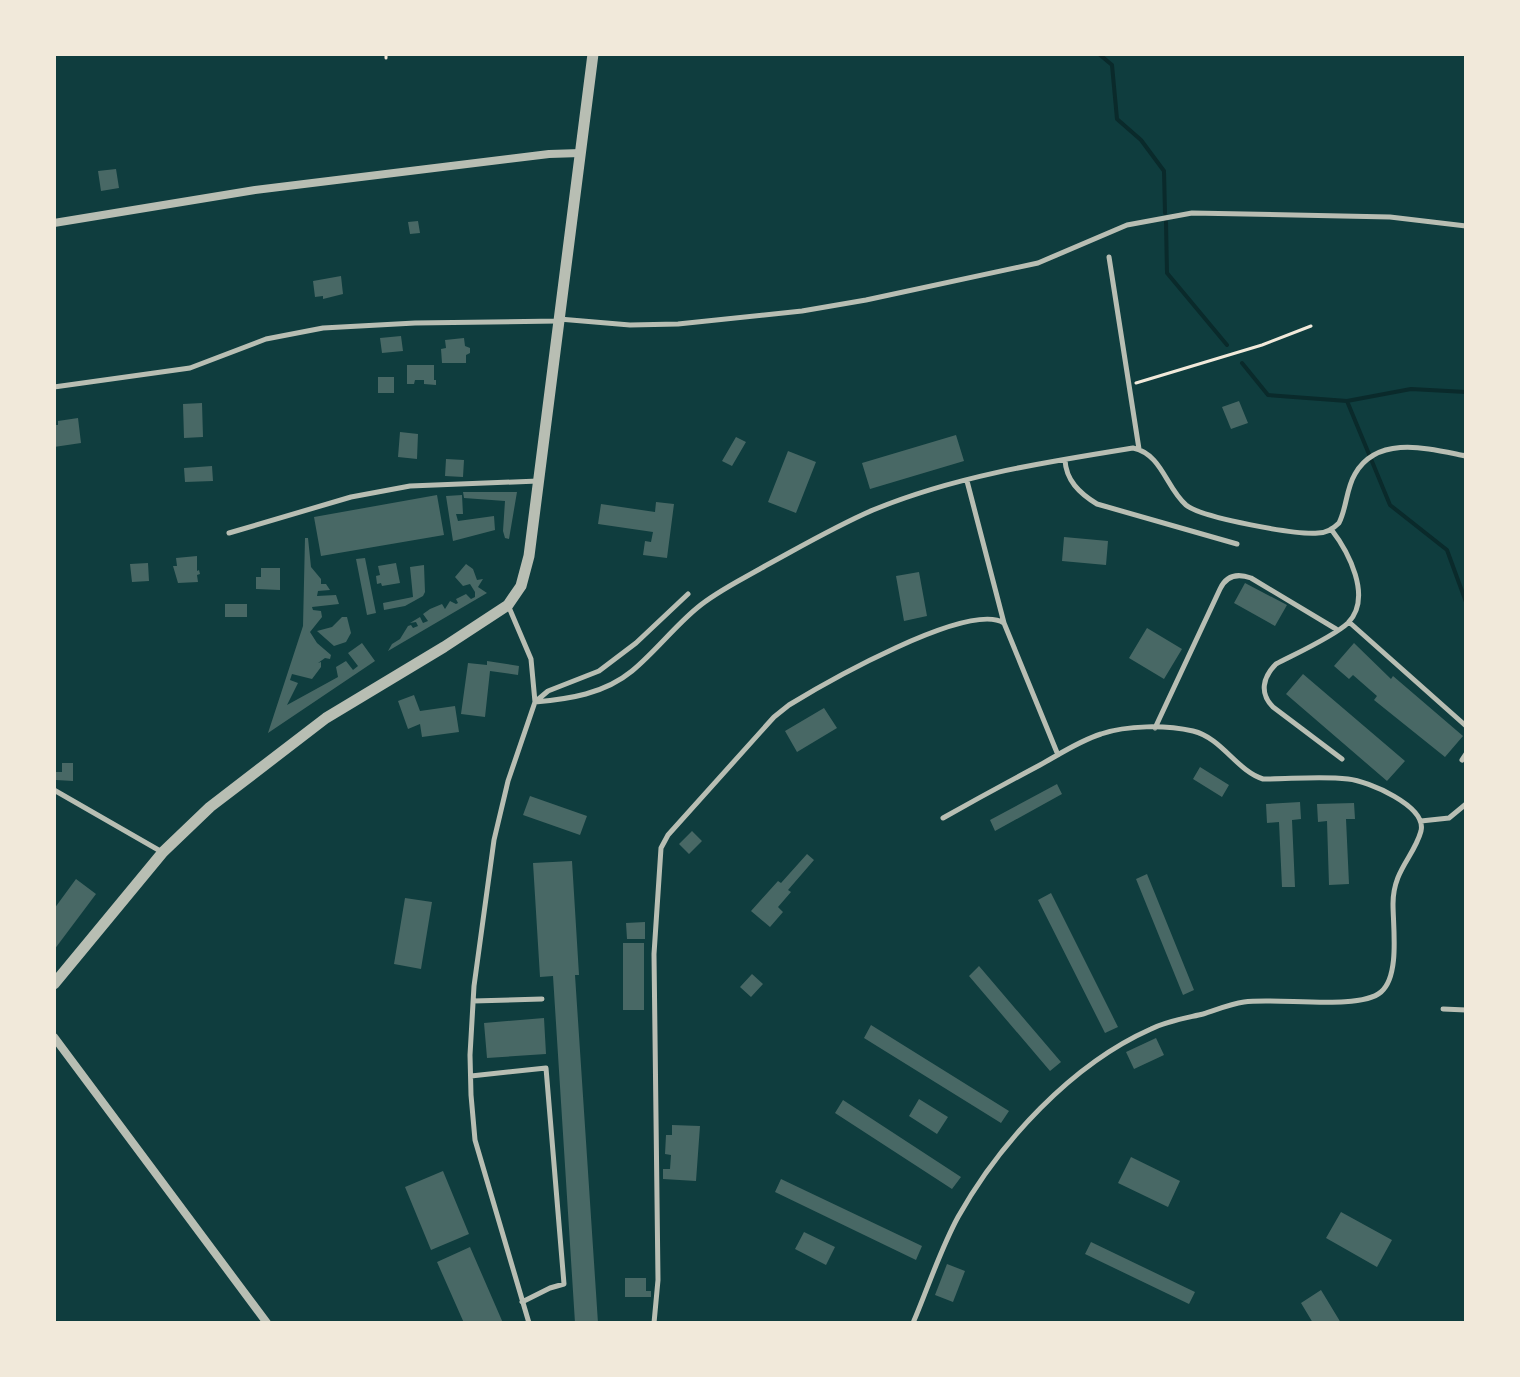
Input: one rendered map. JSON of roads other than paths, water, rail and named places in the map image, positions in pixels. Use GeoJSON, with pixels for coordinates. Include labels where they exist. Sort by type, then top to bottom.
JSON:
{"type":"FeatureCollection","features":[{"type":"Feature","properties":{"kind":"street"},"geometry":{"type":"LineString","coordinates":[[54,984],[163,852],[229,791],[326,718],[508,605],[521,586],[529,556],[593,54]]}},
{"type":"Feature","properties":{"kind":"street"},"geometry":{"type":"LineString","coordinates":[[54,223],[255,190],[549,154],[581,153]]}},
{"type":"Feature","properties":{"kind":"street"},"geometry":{"type":"LineString","coordinates":[[54,1037],[267,1323]]}},
{"type":"Feature","properties":{"kind":"lane"},"geometry":{"type":"LineString","coordinates":[[54,387],[182,370],[266,339],[323,328],[559,320],[630,325],[678,324],[802,311],[1038,263],[1132,223],[1192,213],[1390,217],[1466,226]]}},
{"type":"Feature","properties":{"kind":"lane"},"geometry":{"type":"LineString","coordinates":[[1109,257],[1139,449]]}},
{"type":"Feature","properties":{"kind":"lane"},"geometry":{"type":"LineString","coordinates":[[535,702],[581,696],[615,683],[632,671],[698,607],[765,566],[873,511],[1011,469],[1139,449],[1151,457],[1179,498],[1195,511],[1220,519],[1312,533],[1331,529],[1339,523],[1350,484],[1364,462],[1371,457],[1412,446],[1466,456]]}},
{"type":"Feature","properties":{"kind":"lane"},"geometry":{"type":"LineString","coordinates":[[1065,460],[1069,479],[1097,504],[1237,544]]}},
{"type":"Feature","properties":{"kind":"lane"},"geometry":{"type":"LineString","coordinates":[[229,533],[351,497],[410,486],[539,481]]}},
{"type":"Feature","properties":{"kind":"lane"},"geometry":{"type":"LineString","coordinates":[[967,481],[1004,623],[1058,755]]}},
{"type":"Feature","properties":{"kind":"lane"},"geometry":{"type":"LineString","coordinates":[[1331,529],[1343,545],[1355,578],[1357,604],[1349,622],[1276,664],[1269,672],[1264,688],[1273,707],[1342,759]]}},
{"type":"Feature","properties":{"kind":"lane"},"geometry":{"type":"LineString","coordinates":[[1155,728],[1220,589],[1229,578],[1244,575],[1251,578],[1337,630]]}},
{"type":"Feature","properties":{"kind":"lane"},"geometry":{"type":"LineString","coordinates":[[535,702],[548,691],[599,671],[636,643],[688,594]]}},
{"type":"Feature","properties":{"kind":"lane"},"geometry":{"type":"LineString","coordinates":[[508,605],[531,659],[535,702],[508,781],[494,840],[473,1001],[471,1076],[475,1140],[529,1323]]}},
{"type":"Feature","properties":{"kind":"lane"},"geometry":{"type":"LineString","coordinates":[[654,1323],[658,1280],[654,954],[663,841],[774,717],[799,699],[903,644],[941,629],[990,618],[1004,623]]}},
{"type":"Feature","properties":{"kind":"lane"},"geometry":{"type":"LineString","coordinates":[[1349,622],[1466,726]]}},
{"type":"Feature","properties":{"kind":"lane"},"geometry":{"type":"LineString","coordinates":[[913,1323],[958,1218],[999,1155],[1056,1093],[1097,1059],[1153,1027],[1244,1002],[1368,1000],[1386,988],[1391,977],[1396,884],[1401,867],[1421,832],[1421,821],[1414,809],[1362,782],[1347,779],[1263,779],[1206,736],[1194,731],[1155,728],[1102,734],[943,818]]}},
{"type":"Feature","properties":{"kind":"lane"},"geometry":{"type":"LineString","coordinates":[[54,790],[163,852]]}},
{"type":"Feature","properties":{"kind":"lane"},"geometry":{"type":"LineString","coordinates":[[1421,821],[1449,818],[1466,804]]}},
{"type":"Feature","properties":{"kind":"lane"},"geometry":{"type":"LineString","coordinates":[[473,1001],[542,999]]}},
{"type":"Feature","properties":{"kind":"lane"},"geometry":{"type":"LineString","coordinates":[[1443,1009],[1466,1010]]}},
{"type":"Feature","properties":{"kind":"lane"},"geometry":{"type":"LineString","coordinates":[[471,1076],[546,1068],[564,1284],[522,1302]]}},
{"type":"Feature","properties":{"kind":"waterway"},"geometry":{"type":"LineString","coordinates":[[1099,54],[1112,65],[1117,119],[1141,140],[1164,171],[1165,213]]}},
{"type":"Feature","properties":{"kind":"waterway"},"geometry":{"type":"LineString","coordinates":[[1166,222],[1167,273],[1227,345]]}},
{"type":"Feature","properties":{"kind":"waterway"},"geometry":{"type":"LineString","coordinates":[[1242,363],[1268,395],[1347,401],[1411,389],[1466,392]]}},
{"type":"Feature","properties":{"kind":"waterway"},"geometry":{"type":"LineString","coordinates":[[1347,401],[1390,505],[1447,550],[1466,602]]}}]}
